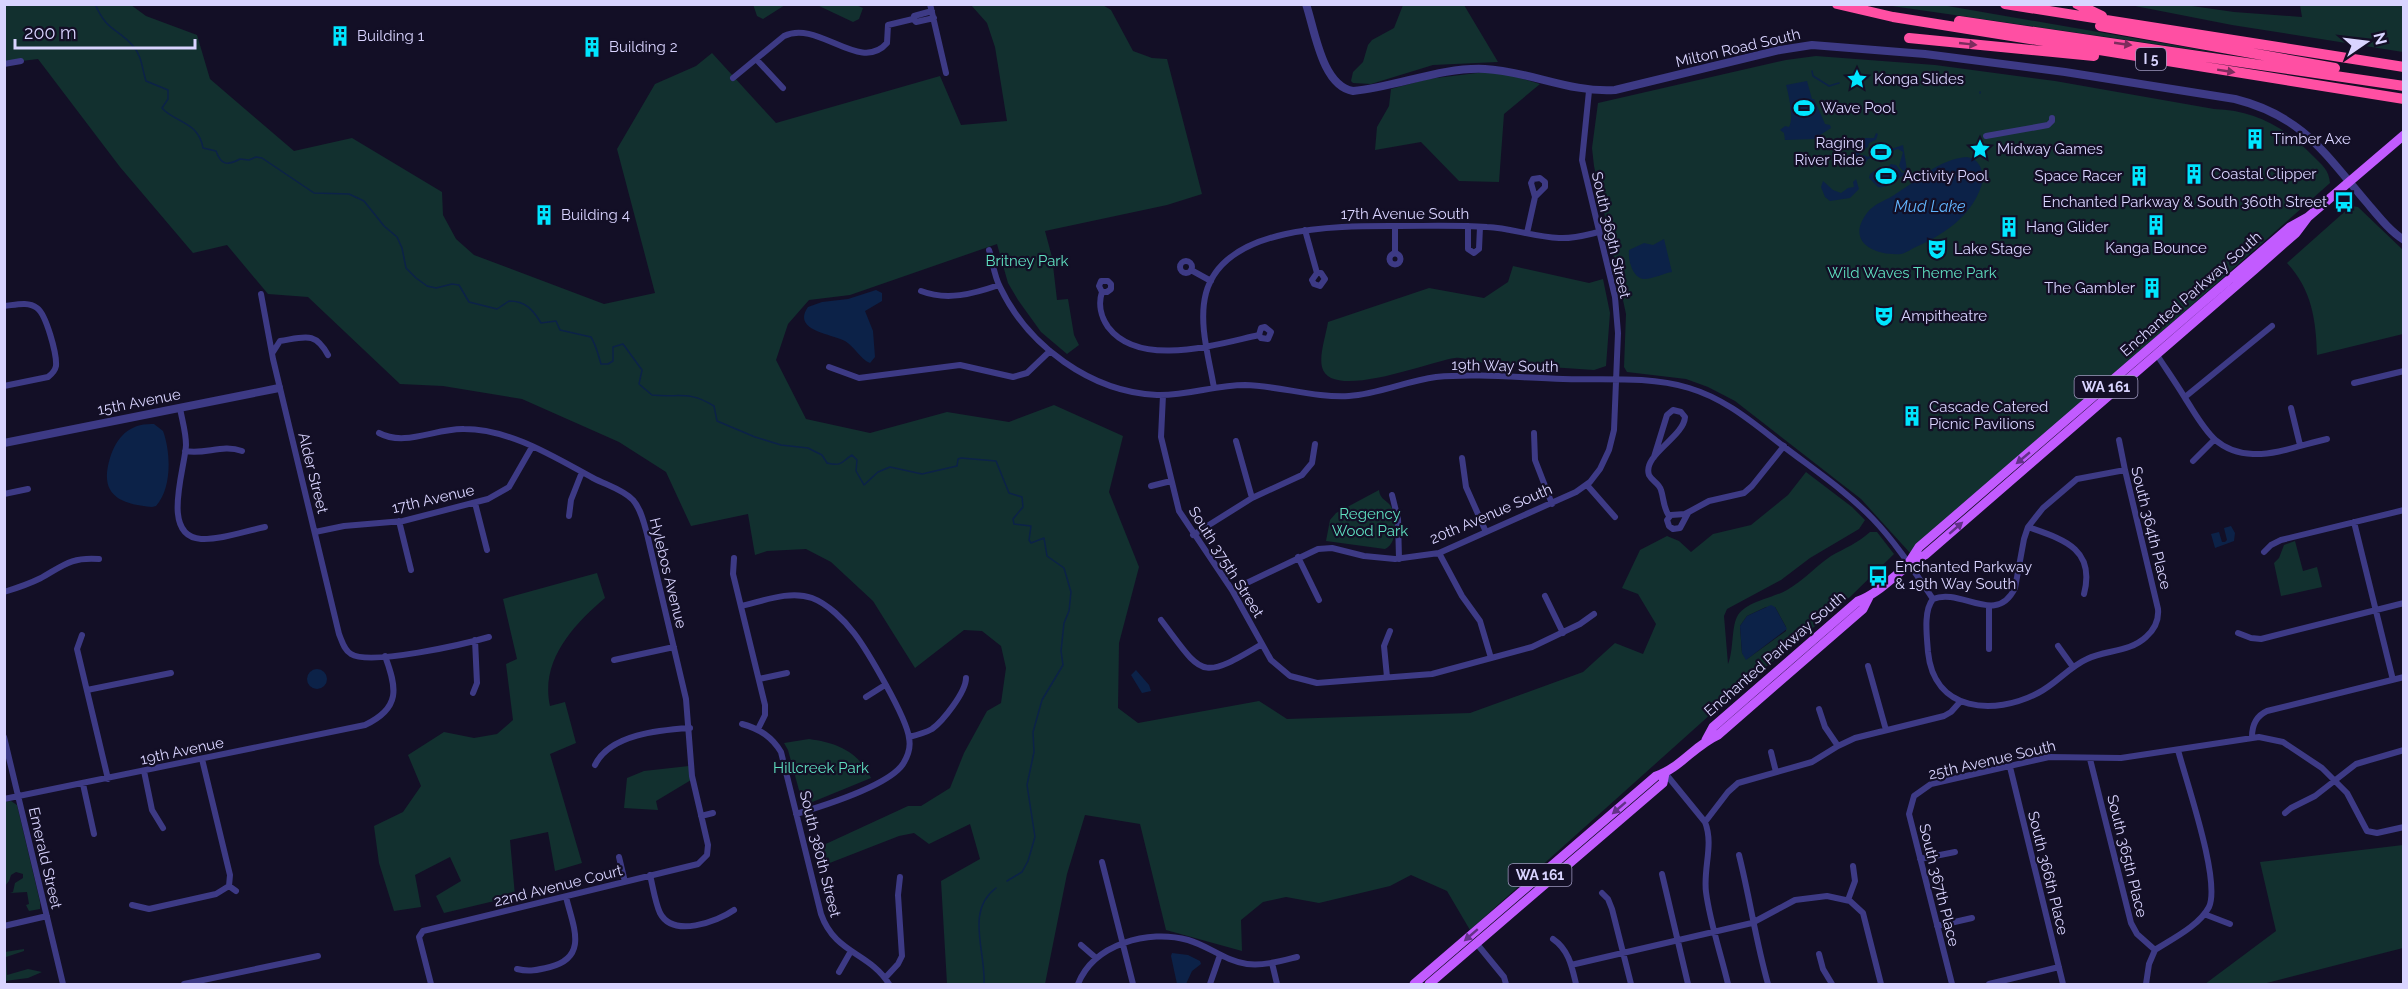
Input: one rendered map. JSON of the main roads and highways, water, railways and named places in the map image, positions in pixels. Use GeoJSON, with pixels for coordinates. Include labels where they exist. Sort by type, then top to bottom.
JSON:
{"type":"FeatureCollection","features":[{"type":"Feature","properties":{"kind":"highway","name":"I 5"},"geometry":{"type":"LineString","coordinates":[[1837,4],[1899,18],[2403,99]]}},
{"type":"Feature","properties":{"kind":"highway","name":"I 5"},"geometry":{"type":"LineString","coordinates":[[2005,4],[2403,68]]}},
{"type":"Feature","properties":{"kind":"highway"},"geometry":{"type":"LineString","coordinates":[[2077,4],[2113,22]]}},
{"type":"Feature","properties":{"kind":"highway","name":"I 5"},"geometry":{"type":"LineString","coordinates":[[2049,12],[2115,30],[2403,80]]}},
{"type":"Feature","properties":{"kind":"highway","name":"I 5"},"geometry":{"type":"LineString","coordinates":[[1899,18],[1915,15],[2403,86]]}},
{"type":"Feature","properties":{"kind":"highway"},"geometry":{"type":"LineString","coordinates":[[1909,38],[2197,66]]}},
{"type":"Feature","properties":{"kind":"main road","name":"Enchanted Parkway South"},"geometry":{"type":"LineString","coordinates":[[1909,563],[1920,546],[2290,227],[2308,217],[2350,183],[2403,135]]}},
{"type":"Feature","properties":{"kind":"main road","name":"Enchanted Parkway South"},"geometry":{"type":"LineString","coordinates":[[1418,983],[1656,776],[1665,773],[1706,740],[1718,735],[1863,609],[1869,597],[1909,563],[1925,555],[2296,233],[2308,217]]}},
{"type":"Feature","properties":{"kind":"main road"},"geometry":{"type":"LineString","coordinates":[[2157,355],[2156,350],[2180,328],[2181,323]]}},
{"type":"Feature","properties":{"kind":"main road","name":"Enchanted Parkway South"},"geometry":{"type":"LineString","coordinates":[[1429,984],[1663,783],[1665,773]]}},
{"type":"Feature","properties":{"kind":"water","name":"Wave Pool"},"geometry":{"type":"Polygon","coordinates":[[[1807,81],[1812,99],[1825,124],[1830,125],[1831,128],[1814,139],[1785,140],[1784,133],[1780,130],[1785,126],[1789,127],[1791,118],[1786,85],[1807,81]]]}},
{"type":"Feature","properties":{"kind":"water","name":"Raging River Ride"},"geometry":{"type":"Polygon","coordinates":[[[1876,133],[1878,134],[1876,140],[1859,152],[1860,158],[1864,155],[1868,157],[1875,151],[1878,153],[1884,147],[1891,149],[1903,145],[1907,170],[1903,171],[1899,166],[1903,152],[1898,149],[1868,159],[1865,163],[1854,160],[1852,155],[1863,146],[1865,138],[1874,138],[1876,133]]]}},
{"type":"Feature","properties":{"kind":"water","name":"Mud Lake"},"geometry":{"type":"Polygon","coordinates":[[[1966,157],[1974,159],[1979,164],[1983,180],[1967,212],[1949,228],[1929,241],[1903,253],[1891,254],[1873,250],[1861,239],[1859,232],[1861,223],[1867,213],[1877,204],[1938,166],[1966,157]]]}},
{"type":"Feature","properties":{"kind":"water","name":"Activity Pool"},"geometry":{"type":"Polygon","coordinates":[[[1891,164],[1896,165],[1902,173],[1907,174],[1886,186],[1878,187],[1869,178],[1870,174],[1880,167],[1885,169],[1891,164]]]}},
{"type":"Feature","properties":{"kind":"water"},"geometry":{"type":"Polygon","coordinates":[[[1856,179],[1859,189],[1850,198],[1830,201],[1825,197],[1821,187],[1823,181],[1833,190],[1841,193],[1854,187],[1853,182],[1856,179]]]}},
{"type":"Feature","properties":{"kind":"water"},"geometry":{"type":"Polygon","coordinates":[[[1664,239],[1672,272],[1650,278],[1639,278],[1631,267],[1629,250],[1644,243],[1653,245],[1664,239]]]}},
{"type":"Feature","properties":{"kind":"water"},"geometry":{"type":"Polygon","coordinates":[[[876,290],[882,293],[882,301],[865,311],[873,331],[875,357],[870,363],[845,341],[816,330],[805,321],[804,315],[808,307],[822,302],[848,299],[876,290]]]}},
{"type":"Feature","properties":{"kind":"water"},"geometry":{"type":"Polygon","coordinates":[[[154,424],[163,431],[166,440],[169,459],[167,480],[165,490],[156,506],[140,506],[121,500],[114,495],[109,489],[107,470],[116,443],[126,432],[138,426],[154,424]]]}},
{"type":"Feature","properties":{"kind":"water"},"geometry":{"type":"Polygon","coordinates":[[[2231,526],[2235,533],[2234,541],[2215,548],[2211,534],[2219,532],[2222,542],[2225,542],[2227,540],[2224,528],[2231,526]]]}},
{"type":"Feature","properties":{"kind":"water"},"geometry":{"type":"Polygon","coordinates":[[[1771,605],[1775,607],[1787,629],[1746,660],[1742,653],[1740,626],[1747,616],[1771,605]]]}},
{"type":"Feature","properties":{"kind":"water"},"geometry":{"type":"Polygon","coordinates":[[[317,669],[324,672],[327,679],[324,686],[317,689],[310,686],[307,679],[310,672],[317,669]]]}},
{"type":"Feature","properties":{"kind":"water"},"geometry":{"type":"Polygon","coordinates":[[[1136,670],[1149,685],[1151,691],[1142,693],[1131,675],[1136,670]]]}},
{"type":"Feature","properties":{"kind":"water"},"geometry":{"type":"Polygon","coordinates":[[[1172,953],[1188,955],[1200,961],[1201,964],[1192,971],[1186,984],[1177,984],[1172,953]]]}},
{"type":"Feature","properties":{"kind":"waterway"},"geometry":{"type":"LineString","coordinates":[[95,4],[108,25],[128,40],[136,50],[146,81],[168,90],[168,99],[162,108],[193,129],[198,134],[203,148],[216,151],[225,163],[240,159],[262,158],[314,193],[349,194],[364,201],[384,226],[397,237],[406,268],[427,286],[436,288],[452,284],[459,285],[469,302],[497,309],[509,301],[520,303],[532,310],[541,323],[556,321],[560,330],[591,337],[601,364],[613,361],[613,347],[623,344],[642,370],[639,384],[652,395],[690,396],[705,401],[714,406],[717,421],[781,445],[808,448],[822,455],[827,463],[839,464],[852,455],[857,460],[856,471],[864,485],[878,472],[890,467],[922,474],[957,466],[958,459],[961,458],[996,461],[1009,493],[1022,497],[1023,507],[1013,519],[1014,524],[1031,526],[1029,540],[1031,543],[1044,538],[1047,556],[1064,568],[1071,592],[1069,611],[1064,623],[1061,651],[1063,665],[1042,700],[1033,732],[1034,752],[1027,785],[1035,837],[1022,872],[1007,881]]}},
{"type":"Feature","properties":{"kind":"waterway"},"geometry":{"type":"LineString","coordinates":[[1812,71],[1813,76],[1829,86],[1839,83]]}},
{"type":"Feature","properties":{"kind":"waterway"},"geometry":{"type":"LineString","coordinates":[[984,984],[979,920],[981,908],[996,888]]}},
{"type":"Feature","properties":{"kind":"place","name":"Building 1"},"geometry":{"type":"Point","coordinates":[340,36]}},
{"type":"Feature","properties":{"kind":"place","name":"Building 2"},"geometry":{"type":"Point","coordinates":[592,47]}},
{"type":"Feature","properties":{"kind":"place","name":"Konga Slides"},"geometry":{"type":"Point","coordinates":[1857,79]}},
{"type":"Feature","properties":{"kind":"place","name":"Wave Pool"},"geometry":{"type":"Point","coordinates":[1804,108]}},
{"type":"Feature","properties":{"kind":"place","name":"Timber Axe"},"geometry":{"type":"Point","coordinates":[2255,139]}},
{"type":"Feature","properties":{"kind":"place","name":"Midway Games"},"geometry":{"type":"Point","coordinates":[1980,149]}},
{"type":"Feature","properties":{"kind":"place","name":"Raging River Ride"},"geometry":{"type":"Point","coordinates":[1881,152]}},
{"type":"Feature","properties":{"kind":"place","name":"Coastal Clipper"},"geometry":{"type":"Point","coordinates":[2194,174]}},
{"type":"Feature","properties":{"kind":"place","name":"Activity Pool"},"geometry":{"type":"Point","coordinates":[1886,176]}},
{"type":"Feature","properties":{"kind":"place","name":"Space Racer"},"geometry":{"type":"Point","coordinates":[2139,176]}},
{"type":"Feature","properties":{"kind":"place","name":"Enchanted Parkway & South 360th Street"},"geometry":{"type":"Point","coordinates":[2344,202]}},
{"type":"Feature","properties":{"kind":"place","name":"Building 4"},"geometry":{"type":"Point","coordinates":[544,215]}},
{"type":"Feature","properties":{"kind":"place","name":"Kanga Bounce"},"geometry":{"type":"Point","coordinates":[2156,225]}},
{"type":"Feature","properties":{"kind":"place","name":"Hang Glider"},"geometry":{"type":"Point","coordinates":[2009,227]}},
{"type":"Feature","properties":{"kind":"place","name":"Lake Stage"},"geometry":{"type":"Point","coordinates":[1937,249]}},
{"type":"Feature","properties":{"kind":"place","name":"The Gambler"},"geometry":{"type":"Point","coordinates":[2152,288]}},
{"type":"Feature","properties":{"kind":"place","name":"Ampitheatre"},"geometry":{"type":"Point","coordinates":[1884,316]}},
{"type":"Feature","properties":{"kind":"place","name":"Cascade Catered Picnic Pavilions"},"geometry":{"type":"Point","coordinates":[1912,416]}},
{"type":"Feature","properties":{"kind":"place","name":"Enchanted Parkway & 19th Way South"},"geometry":{"type":"Point","coordinates":[1878,576]}},
{"type":"Feature","properties":{"kind":"park label","name":"Britney Park"},"geometry":{"type":"Point","coordinates":[1027,261]}},
{"type":"Feature","properties":{"kind":"park label","name":"Wild Waves Theme Park"},"geometry":{"type":"Point","coordinates":[1912,273]}},
{"type":"Feature","properties":{"kind":"park label","name":"Regency Wood Park"},"geometry":{"type":"Point","coordinates":[1370,522]}},
{"type":"Feature","properties":{"kind":"park label","name":"Hillcreek Park"},"geometry":{"type":"Point","coordinates":[821,768]}}]}
